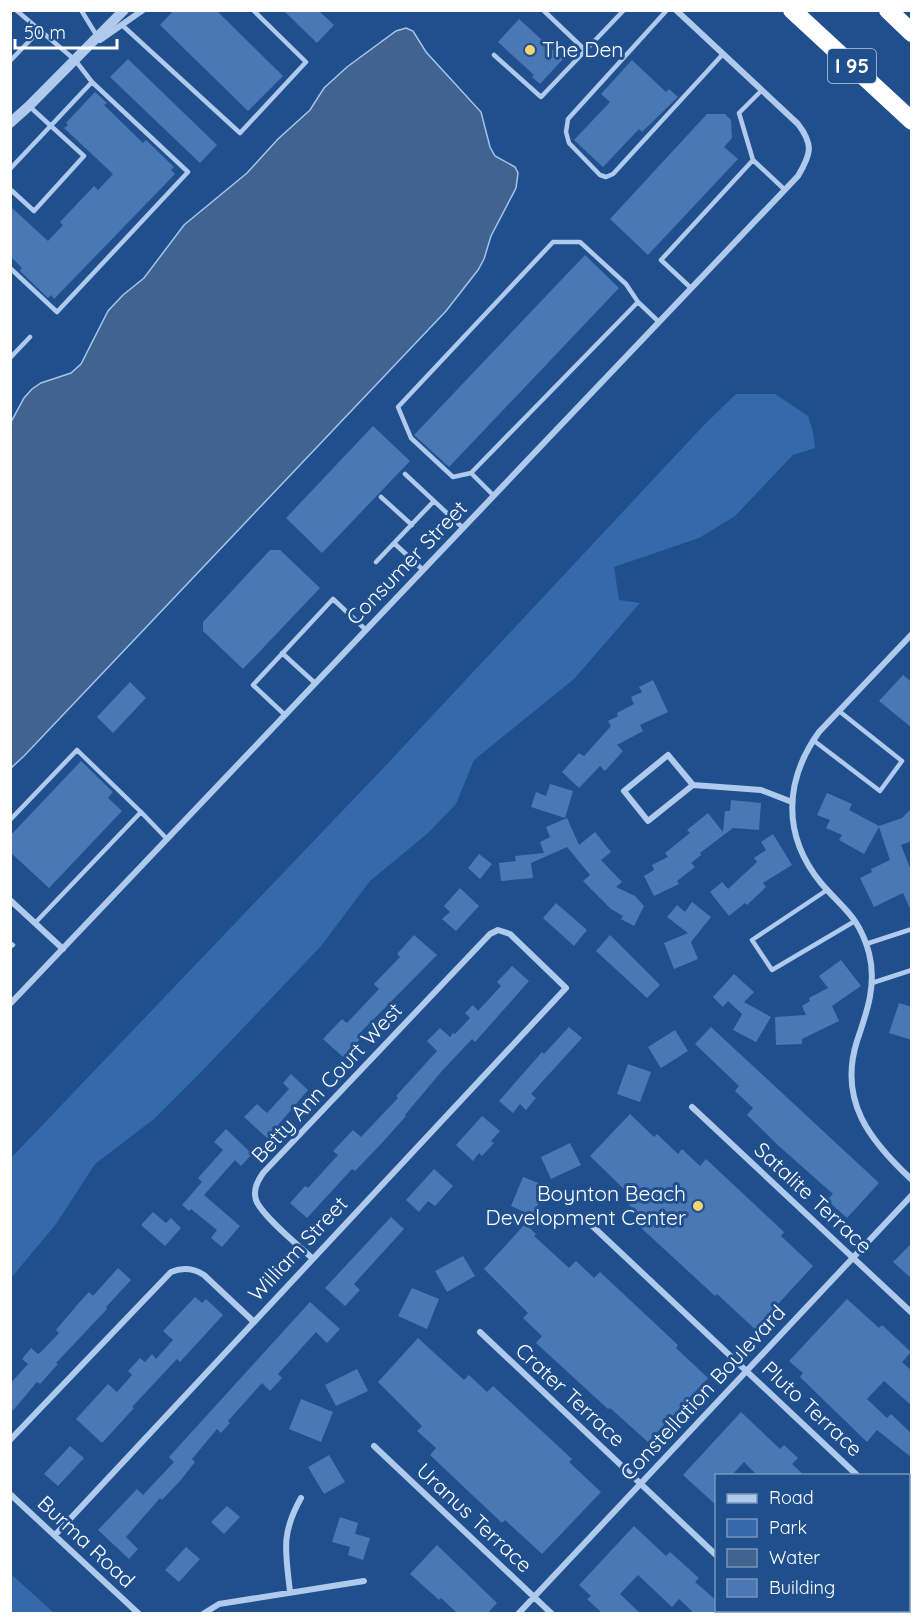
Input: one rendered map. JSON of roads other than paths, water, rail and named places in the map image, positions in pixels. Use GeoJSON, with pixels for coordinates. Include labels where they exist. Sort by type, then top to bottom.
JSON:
{"type":"FeatureCollection","features":[{"type":"Feature","properties":{"kind":"highway","name":"I 95"},"geometry":{"type":"LineString","coordinates":[[792,10],[912,121]]}},
{"type":"Feature","properties":{"kind":"highway"},"geometry":{"type":"LineString","coordinates":[[888,10],[912,33]]}},
{"type":"Feature","properties":{"kind":"street"},"geometry":{"type":"LineString","coordinates":[[10,123],[122,15],[143,10]]}},
{"type":"Feature","properties":{"kind":"street"},"geometry":{"type":"LineString","coordinates":[[676,10],[762,90]]}},
{"type":"Feature","properties":{"kind":"street"},"geometry":{"type":"LineString","coordinates":[[86,48],[122,15]]}},
{"type":"Feature","properties":{"kind":"street","name":"Consumer Street"},"geometry":{"type":"LineString","coordinates":[[10,1004],[798,176],[808,158],[807,136],[798,124],[762,90]]}},
{"type":"Feature","properties":{"kind":"street"},"geometry":{"type":"LineString","coordinates":[[910,1175],[873,1140],[863,1124],[854,1092],[853,1063],[856,1045],[868,1010],[872,983],[869,954],[855,921],[844,905],[827,890],[804,858],[797,840],[792,802],[799,765],[813,740],[912,634]]}},
{"type":"Feature","properties":{"kind":"street"},"geometry":{"type":"LineString","coordinates":[[693,785],[668,755],[624,791],[648,821],[693,785],[761,790],[792,802]]}},
{"type":"Feature","properties":{"kind":"street"},"geometry":{"type":"LineString","coordinates":[[10,900],[63,949]]}},
{"type":"Feature","properties":{"kind":"street","name":"Betty Ann Court West"},"geometry":{"type":"LineString","coordinates":[[312,1258],[260,1209],[255,1195],[257,1182],[263,1173],[490,934],[498,930],[510,934],[566,988]]}},
{"type":"Feature","properties":{"kind":"street","name":"William Street"},"geometry":{"type":"LineString","coordinates":[[55,1535],[566,988]]}},
{"type":"Feature","properties":{"kind":"street","name":"Satalite Terrace"},"geometry":{"type":"LineString","coordinates":[[692,1107],[912,1313]]}},
{"type":"Feature","properties":{"kind":"street","name":"Constellation Boulevard"},"geometry":{"type":"LineString","coordinates":[[518,1614],[912,1195]]}},
{"type":"Feature","properties":{"kind":"street","name":"Pluto Terrace"},"geometry":{"type":"LineString","coordinates":[[586,1220],[856,1474]]}},
{"type":"Feature","properties":{"kind":"street"},"geometry":{"type":"LineString","coordinates":[[10,1440],[171,1272],[180,1268],[196,1270],[253,1321]]}},
{"type":"Feature","properties":{"kind":"street","name":"Crater Terrace"},"geometry":{"type":"LineString","coordinates":[[480,1332],[715,1553]]}},
{"type":"Feature","properties":{"kind":"street","name":"Uranus Terrace"},"geometry":{"type":"LineString","coordinates":[[374,1446],[552,1614]]}},
{"type":"Feature","properties":{"kind":"street","name":"Burma Road"},"geometry":{"type":"LineString","coordinates":[[10,1494],[139,1614]]}},
{"type":"Feature","properties":{"kind":"street"},"geometry":{"type":"LineString","coordinates":[[291,1592],[285,1545],[289,1525],[301,1498]]}},
{"type":"Feature","properties":{"kind":"street"},"geometry":{"type":"LineString","coordinates":[[203,1614],[219,1604],[364,1581]]}},
{"type":"Feature","properties":{"kind":"lane"},"geometry":{"type":"LineString","coordinates":[[10,268],[57,312],[188,172],[92,82],[75,60],[16,10]]}},
{"type":"Feature","properties":{"kind":"lane"},"geometry":{"type":"LineString","coordinates":[[81,10],[98,37]]}},
{"type":"Feature","properties":{"kind":"lane"},"geometry":{"type":"LineString","coordinates":[[122,15],[240,133],[306,62],[253,10]]}},
{"type":"Feature","properties":{"kind":"lane"},"geometry":{"type":"LineString","coordinates":[[543,10],[585,50]]}},
{"type":"Feature","properties":{"kind":"lane"},"geometry":{"type":"LineString","coordinates":[[494,55],[541,97],[624,10]]}},
{"type":"Feature","properties":{"kind":"lane"},"geometry":{"type":"LineString","coordinates":[[667,10],[568,119],[566,132],[569,143],[600,175],[606,177],[613,174],[723,54]]}},
{"type":"Feature","properties":{"kind":"lane"},"geometry":{"type":"LineString","coordinates":[[10,61],[39,31]]}},
{"type":"Feature","properties":{"kind":"lane"},"geometry":{"type":"LineString","coordinates":[[10,170],[92,82]]}},
{"type":"Feature","properties":{"kind":"lane"},"geometry":{"type":"LineString","coordinates":[[762,90],[739,113],[753,160],[785,190]]}},
{"type":"Feature","properties":{"kind":"lane"},"geometry":{"type":"LineString","coordinates":[[10,189],[34,211],[84,156],[29,106]]}},
{"type":"Feature","properties":{"kind":"lane"},"geometry":{"type":"LineString","coordinates":[[691,288],[661,260],[753,160]]}},
{"type":"Feature","properties":{"kind":"lane"},"geometry":{"type":"LineString","coordinates":[[638,302],[471,473],[453,477],[411,438],[398,407],[553,242],[580,242],[626,284],[638,302],[659,322]]}},
{"type":"Feature","properties":{"kind":"lane"},"geometry":{"type":"LineString","coordinates":[[10,358],[30,337]]}},
{"type":"Feature","properties":{"kind":"lane"},"geometry":{"type":"LineString","coordinates":[[471,473],[494,496]]}},
{"type":"Feature","properties":{"kind":"lane"},"geometry":{"type":"LineString","coordinates":[[405,474],[463,528]]}},
{"type":"Feature","properties":{"kind":"lane"},"geometry":{"type":"LineString","coordinates":[[381,497],[412,525]]}},
{"type":"Feature","properties":{"kind":"lane"},"geometry":{"type":"LineString","coordinates":[[376,562],[434,501]]}},
{"type":"Feature","properties":{"kind":"lane"},"geometry":{"type":"LineString","coordinates":[[394,543],[423,570]]}},
{"type":"Feature","properties":{"kind":"lane"},"geometry":{"type":"LineString","coordinates":[[285,715],[253,685],[333,599],[366,630]]}},
{"type":"Feature","properties":{"kind":"lane"},"geometry":{"type":"LineString","coordinates":[[282,653],[315,683]]}},
{"type":"Feature","properties":{"kind":"lane"},"geometry":{"type":"LineString","coordinates":[[813,740],[880,791],[902,761],[839,711]]}},
{"type":"Feature","properties":{"kind":"lane"},"geometry":{"type":"LineString","coordinates":[[10,820],[77,750],[167,840]]}},
{"type":"Feature","properties":{"kind":"lane"},"geometry":{"type":"LineString","coordinates":[[35,923],[141,812]]}},
{"type":"Feature","properties":{"kind":"lane"},"geometry":{"type":"LineString","coordinates":[[827,890],[752,940],[772,969],[855,921]]}},
{"type":"Feature","properties":{"kind":"lane"},"geometry":{"type":"LineString","coordinates":[[866,944],[912,929]]}},
{"type":"Feature","properties":{"kind":"lane"},"geometry":{"type":"LineString","coordinates":[[872,983],[912,970]]}},
{"type":"Feature","properties":{"kind":"water"},"geometry":{"type":"Polygon","coordinates":[[[406,28],[413,31],[426,52],[481,112],[490,147],[495,156],[515,167],[518,173],[516,188],[491,236],[484,259],[446,311],[11,768],[11,422],[24,398],[32,389],[41,383],[71,373],[81,364],[108,311],[144,278],[184,225],[247,173],[278,139],[310,110],[324,88],[347,67],[396,31],[406,28]]]}},
{"type":"Feature","properties":{"kind":"place","name":"The Den"},"geometry":{"type":"Point","coordinates":[530,50]}},
{"type":"Feature","properties":{"kind":"place","name":"Boynton Beach Development Center"},"geometry":{"type":"Point","coordinates":[698,1206]}}]}
